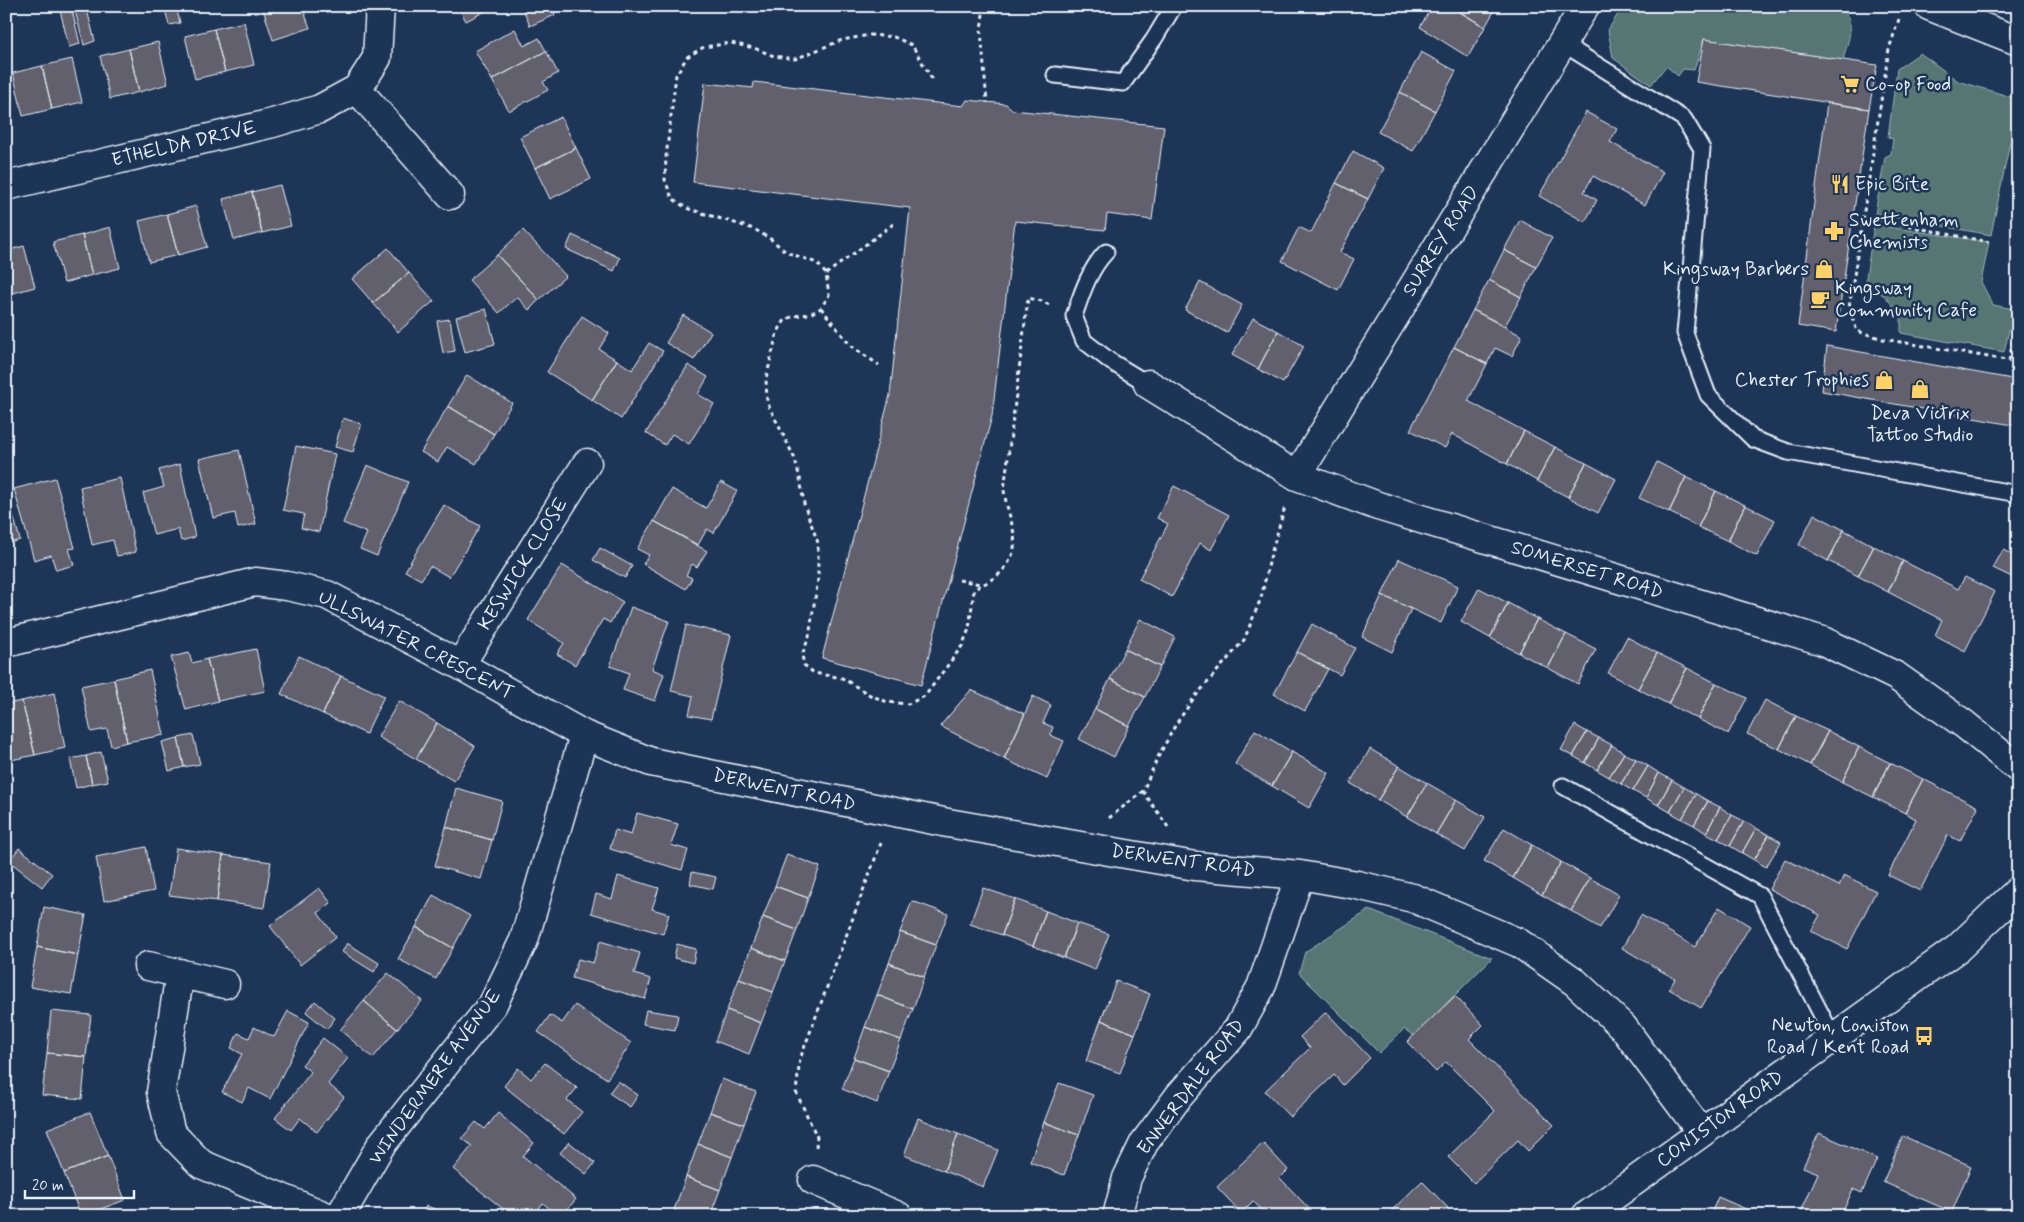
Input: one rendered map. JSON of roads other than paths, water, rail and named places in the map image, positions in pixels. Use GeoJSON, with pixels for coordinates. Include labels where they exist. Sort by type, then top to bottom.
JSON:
{"type":"FeatureCollection","features":[{"type":"Feature","properties":{"kind":"street","name":"ETHELDA DRIVE"},"geometry":{"type":"LineString","coordinates":[[6,186],[273,123],[320,109],[357,89],[377,58],[380,6]]}},
{"type":"Feature","properties":{"kind":"street","name":"SURREY ROAD"},"geometry":{"type":"LineString","coordinates":[[1296,476],[1585,6]]}},
{"type":"Feature","properties":{"kind":"street"},"geometry":{"type":"LineString","coordinates":[[1929,6],[2018,41]]}},
{"type":"Feature","properties":{"kind":"street"},"geometry":{"type":"LineString","coordinates":[[357,89],[450,194]]}},
{"type":"Feature","properties":{"kind":"street","name":"SOMERSET ROAD"},"geometry":{"type":"LineString","coordinates":[[1148,384],[1296,476],[1378,506],[1823,641],[1896,676],[1964,724],[2018,768]]}},
{"type":"Feature","properties":{"kind":"street","name":"KESWICK CLOSE"},"geometry":{"type":"LineString","coordinates":[[460,665],[587,463]]}},
{"type":"Feature","properties":{"kind":"street","name":"ULLSWATER CRESCENT"},"geometry":{"type":"LineString","coordinates":[[6,643],[255,582],[287,586],[327,595],[460,665],[584,735]]}},
{"type":"Feature","properties":{"kind":"street","name":"DERWENT ROAD"},"geometry":{"type":"LineString","coordinates":[[584,735],[651,762],[890,812],[1195,866],[1300,876],[1357,885],[1413,898],[1519,943],[1575,982],[1623,1027],[1701,1132]]}},
{"type":"Feature","properties":{"kind":"street","name":"WINDERMERE AVENUE"},"geometry":{"type":"LineString","coordinates":[[340,1216],[381,1145],[493,1004],[524,940],[584,735]]}},
{"type":"Feature","properties":{"kind":"street","name":"ENNERDALE ROAD"},"geometry":{"type":"LineString","coordinates":[[1118,1216],[1127,1178],[1144,1143],[1179,1096],[1238,1029],[1261,987],[1300,876]]}},
{"type":"Feature","properties":{"kind":"street","name":"CONISTON ROAD"},"geometry":{"type":"LineString","coordinates":[[1586,1216],[1958,948],[2018,891]]}},
{"type":"Feature","properties":{"kind":"street"},"geometry":{"type":"LineString","coordinates":[[148,966],[225,984]]}},
{"type":"Feature","properties":{"kind":"street"},"geometry":{"type":"LineString","coordinates":[[180,973],[160,1092],[171,1133],[201,1164],[325,1216]]}},
{"type":"Feature","properties":{"kind":"street"},"geometry":{"type":"LineString","coordinates":[[813,1180],[898,1216]]}},
{"type":"Feature","properties":{"kind":"lane"},"geometry":{"type":"LineString","coordinates":[[1055,75],[1123,83],[1154,39],[1174,6]]}},
{"type":"Feature","properties":{"kind":"lane"},"geometry":{"type":"LineString","coordinates":[[1562,43],[1684,119],[1702,149],[1685,333],[1708,395],[1753,439],[1788,452],[2018,494]]}},
{"type":"Feature","properties":{"kind":"lane"},"geometry":{"type":"LineString","coordinates":[[1106,252],[1097,262],[1088,279],[1074,316],[1084,341],[1110,361],[1148,384]]}},
{"type":"Feature","properties":{"kind":"lane"},"geometry":{"type":"LineString","coordinates":[[1563,786],[1760,896],[1834,1037]]}},
{"type":"Feature","properties":{"kind":"place","name":"Co-op Food"},"geometry":{"type":"Point","coordinates":[1850,84]}},
{"type":"Feature","properties":{"kind":"place","name":"Epic Bite"},"geometry":{"type":"Point","coordinates":[1840,184]}},
{"type":"Feature","properties":{"kind":"place","name":"Swettenham Chemists"},"geometry":{"type":"Point","coordinates":[1834,231]}},
{"type":"Feature","properties":{"kind":"place","name":"Kingsway Barbers"},"geometry":{"type":"Point","coordinates":[1824,269]}},
{"type":"Feature","properties":{"kind":"place","name":"Kingsway Community Cafe"},"geometry":{"type":"Point","coordinates":[1820,299]}},
{"type":"Feature","properties":{"kind":"place","name":"Chester Trophies"},"geometry":{"type":"Point","coordinates":[1884,380]}},
{"type":"Feature","properties":{"kind":"place","name":"Deva Victrix Tattoo Studio"},"geometry":{"type":"Point","coordinates":[1920,389]}},
{"type":"Feature","properties":{"kind":"place","name":"Newton, Coniston Road / Kent Road"},"geometry":{"type":"Point","coordinates":[1924,1036]}}]}
